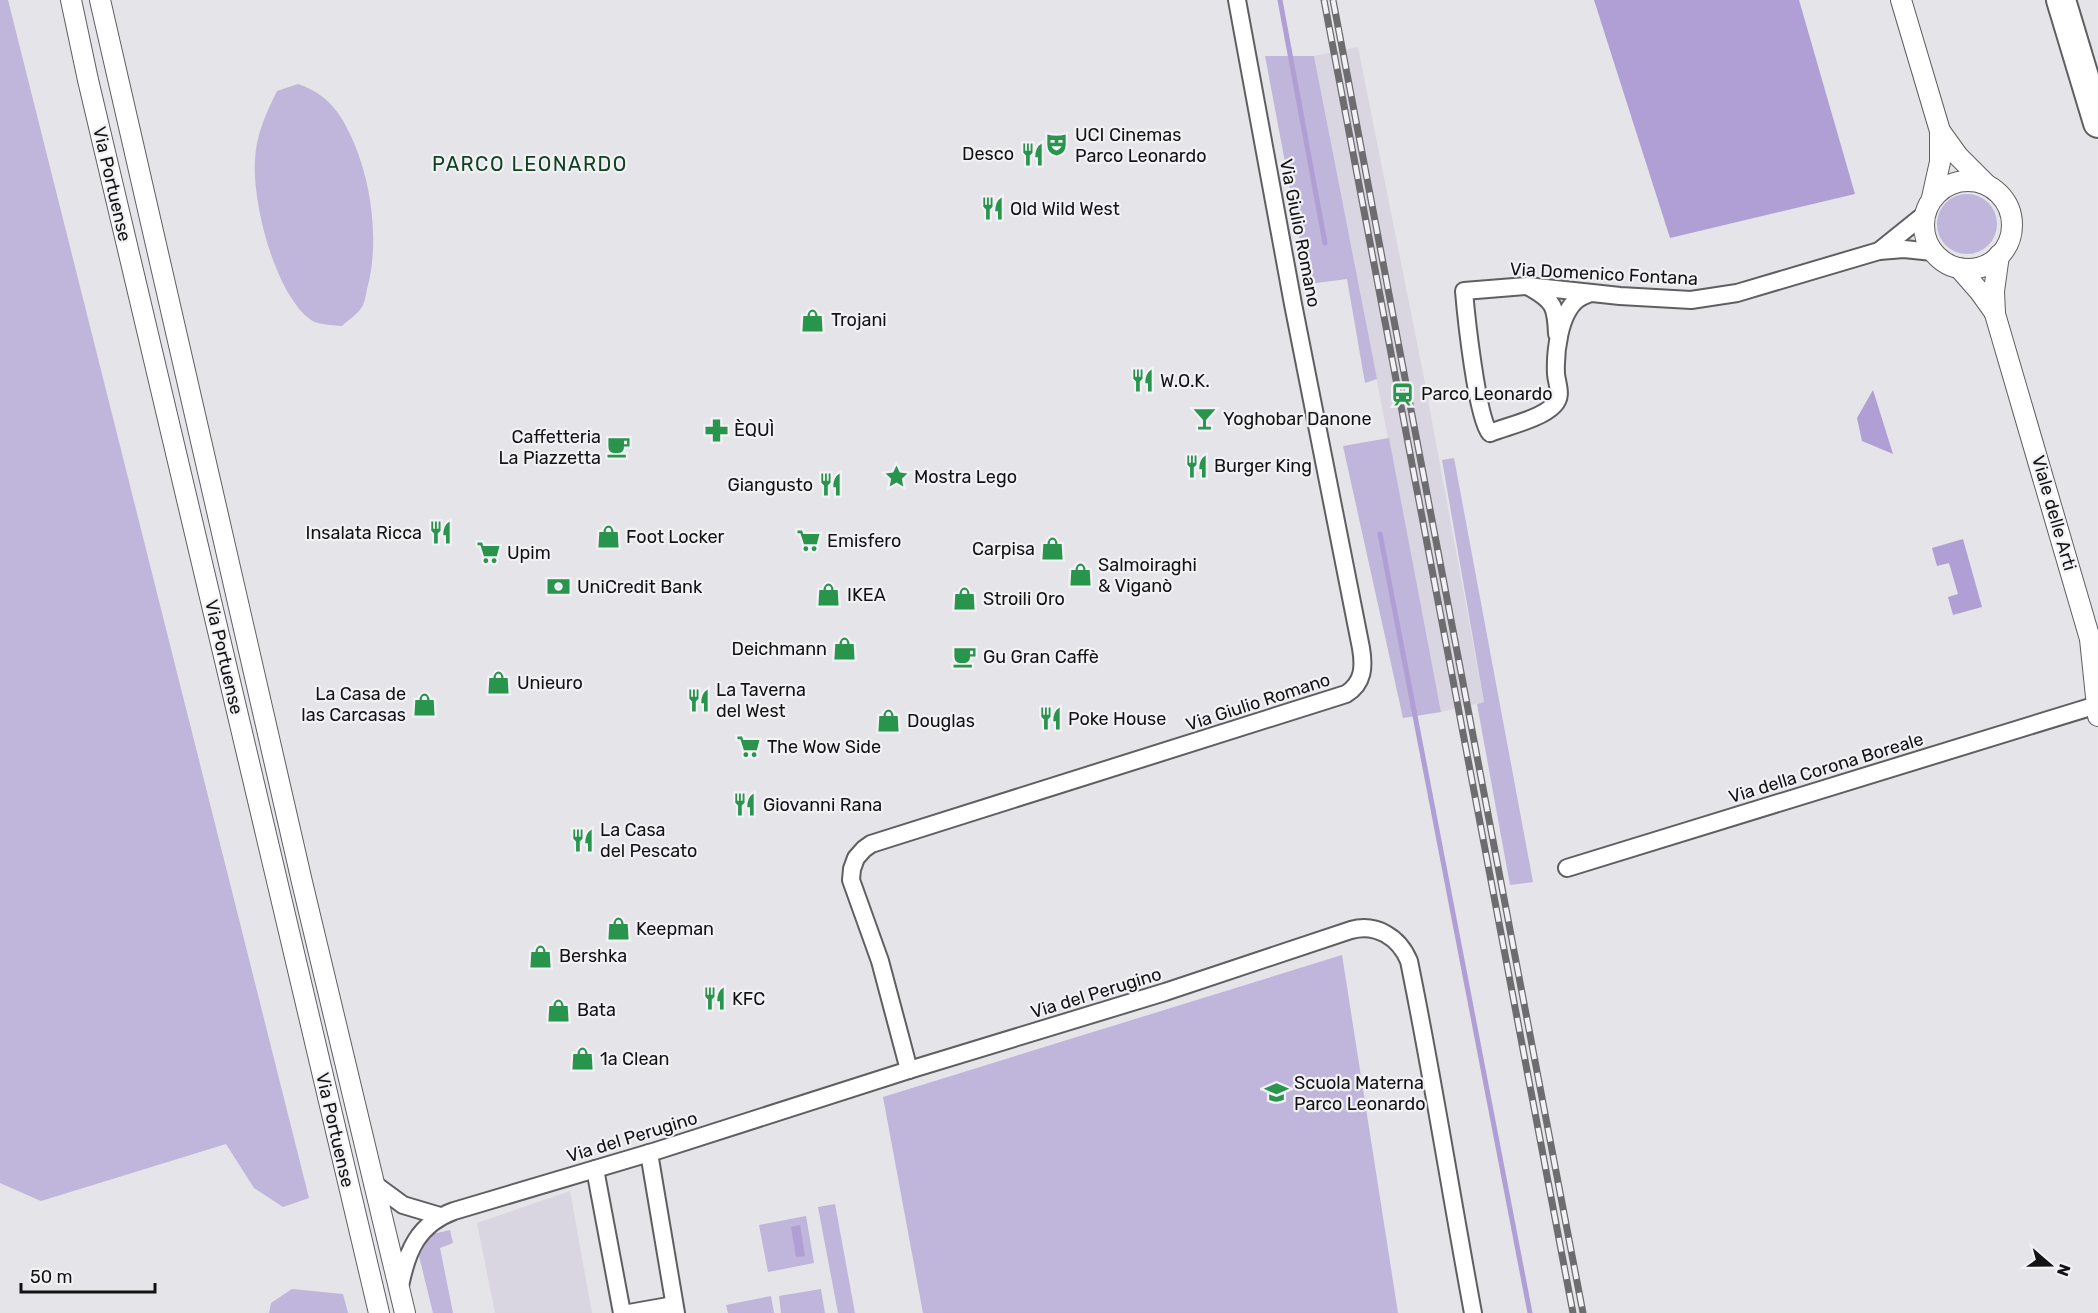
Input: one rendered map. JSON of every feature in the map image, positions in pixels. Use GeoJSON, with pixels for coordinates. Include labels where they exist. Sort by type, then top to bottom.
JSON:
{"type":"FeatureCollection","features":[{"type":"Feature","properties":{"kind":"highway"},"geometry":{"type":"LineString","coordinates":[[2061,0],[2098,123]]}},
{"type":"Feature","properties":{"kind":"street","name":"Via Portuense"},"geometry":{"type":"LineString","coordinates":[[71,0],[379,1313]]}},
{"type":"Feature","properties":{"kind":"street","name":"Via Portuense"},"geometry":{"type":"LineString","coordinates":[[100,0],[296,858],[405,1313]]}},
{"type":"Feature","properties":{"kind":"street","name":"Via Giulio Romano"},"geometry":{"type":"LineString","coordinates":[[909,1070],[880,961],[851,880],[853,864],[864,849],[871,844],[1346,694],[1355,687],[1362,675],[1361,648],[1237,0]]}},
{"type":"Feature","properties":{"kind":"street"},"geometry":{"type":"LineString","coordinates":[[1901,0],[1940,131],[1940,162],[1928,206],[1924,233],[1933,252],[1941,261],[1959,268],[1978,268],[2000,255],[2010,236],[2012,221],[2009,210],[2003,198],[1958,156],[1940,131]]}},
{"type":"Feature","properties":{"kind":"street"},"geometry":{"type":"LineString","coordinates":[[1928,206],[1939,190],[1955,182],[1971,180],[1986,184]]}},
{"type":"Feature","properties":{"kind":"street","name":"Via Domenico Fontana"},"geometry":{"type":"LineString","coordinates":[[1879,251],[1928,206]]}},
{"type":"Feature","properties":{"kind":"street","name":"Via Domenico Fontana"},"geometry":{"type":"LineString","coordinates":[[1558,337],[1556,375],[1559,396],[1556,404],[1538,415],[1490,433],[1485,428],[1480,406],[1466,319],[1464,291],[1527,286],[1691,300],[1737,293],[1879,251],[1904,249],[1933,252]]}},
{"type":"Feature","properties":{"kind":"street","name":"Viale delle Arti"},"geometry":{"type":"LineString","coordinates":[[2000,255],[1994,291],[1995,314],[2090,639],[2097,710]]}},
{"type":"Feature","properties":{"kind":"street","name":"Viale delle Arti"},"geometry":{"type":"LineString","coordinates":[[1959,268],[1995,314]]}},
{"type":"Feature","properties":{"kind":"street"},"geometry":{"type":"LineString","coordinates":[[1527,286],[1546,296],[1554,306],[1558,337]]}},
{"type":"Feature","properties":{"kind":"street"},"geometry":{"type":"LineString","coordinates":[[1558,337],[1567,314],[1576,300],[1590,293]]}},
{"type":"Feature","properties":{"kind":"street","name":"Via della Corona Boreale"},"geometry":{"type":"LineString","coordinates":[[1567,868],[2097,710]]}},
{"type":"Feature","properties":{"kind":"street","name":"Via del Perugino"},"geometry":{"type":"LineString","coordinates":[[399,1288],[405,1261],[413,1244],[440,1216],[1165,992],[1351,930],[1365,928],[1385,933],[1401,946],[1409,961],[1435,1088],[1441,1140],[1473,1313]]}},
{"type":"Feature","properties":{"kind":"street"},"geometry":{"type":"LineString","coordinates":[[629,1313],[675,1309],[649,1153]]}},
{"type":"Feature","properties":{"kind":"street"},"geometry":{"type":"LineString","coordinates":[[595,1169],[622,1313]]}},
{"type":"Feature","properties":{"kind":"street"},"geometry":{"type":"LineString","coordinates":[[373,1183],[403,1205],[440,1216]]}},
{"type":"Feature","properties":{"kind":"shaded area"},"geometry":{"type":"Polygon","coordinates":[[[0,0],[8,0],[309,1198],[283,1207],[254,1188],[226,1144],[41,1201],[0,1183],[0,0]]]}},
{"type":"Feature","properties":{"kind":"shaded area"},"geometry":{"type":"Polygon","coordinates":[[[1594,0],[1799,0],[1855,194],[1670,238],[1594,0]]]}},
{"type":"Feature","properties":{"kind":"shaded area"},"geometry":{"type":"Polygon","coordinates":[[[1358,47],[1424,378],[1484,702],[1441,712],[1314,56],[1358,47]]]}},
{"type":"Feature","properties":{"kind":"shaded area"},"geometry":{"type":"Polygon","coordinates":[[[1265,56],[1314,56],[1377,379],[1365,383],[1347,279],[1308,284],[1265,56]]]}},
{"type":"Feature","properties":{"kind":"shaded area"},"geometry":{"type":"Polygon","coordinates":[[[298,84],[320,95],[338,113],[358,152],[370,198],[373,246],[365,298],[360,310],[342,326],[314,322],[298,307],[287,290],[268,246],[257,199],[255,160],[262,124],[277,91],[298,84]]]}},
{"type":"Feature","properties":{"kind":"shaded area"},"geometry":{"type":"Polygon","coordinates":[[[1967,194],[1984,199],[1992,207],[1997,224],[1992,241],[1984,249],[1967,254],[1950,249],[1942,241],[1937,224],[1942,207],[1950,199],[1967,194]]]}},
{"type":"Feature","properties":{"kind":"shaded area"},"geometry":{"type":"Polygon","coordinates":[[[1873,390],[1893,454],[1862,441],[1857,418],[1873,390]]]}},
{"type":"Feature","properties":{"kind":"shaded area"},"geometry":{"type":"Polygon","coordinates":[[[1389,438],[1441,712],[1403,718],[1343,446],[1389,438]]]}},
{"type":"Feature","properties":{"kind":"shaded area"},"geometry":{"type":"Polygon","coordinates":[[[1454,458],[1533,882],[1510,885],[1477,704],[1484,702],[1442,460],[1454,458]]]}},
{"type":"Feature","properties":{"kind":"shaded area"},"geometry":{"type":"Polygon","coordinates":[[[1963,539],[1982,607],[1953,615],[1948,597],[1958,594],[1949,563],[1937,566],[1932,548],[1963,539]]]}},
{"type":"Feature","properties":{"kind":"shaded area"},"geometry":{"type":"Polygon","coordinates":[[[1342,955],[1398,1313],[923,1313],[883,1097],[1342,955]]]}},
{"type":"Feature","properties":{"kind":"shaded area"},"geometry":{"type":"Polygon","coordinates":[[[570,1191],[592,1313],[495,1313],[477,1223],[570,1191]]]}},
{"type":"Feature","properties":{"kind":"shaded area"},"geometry":{"type":"Polygon","coordinates":[[[835,1204],[855,1313],[838,1313],[818,1207],[835,1204]]]}},
{"type":"Feature","properties":{"kind":"shaded area"},"geometry":{"type":"Polygon","coordinates":[[[806,1216],[814,1263],[768,1272],[759,1225],[806,1216]]]}},
{"type":"Feature","properties":{"kind":"shaded area"},"geometry":{"type":"Polygon","coordinates":[[[800,1225],[805,1256],[796,1257],[791,1227],[800,1225]]]}},
{"type":"Feature","properties":{"kind":"shaded area"},"geometry":{"type":"Polygon","coordinates":[[[450,1230],[453,1243],[440,1248],[453,1313],[433,1313],[419,1256],[428,1235],[450,1230]]]}},
{"type":"Feature","properties":{"kind":"shaded area"},"geometry":{"type":"Polygon","coordinates":[[[292,1289],[343,1294],[348,1313],[269,1313],[271,1303],[292,1289]]]}},
{"type":"Feature","properties":{"kind":"shaded area"},"geometry":{"type":"Polygon","coordinates":[[[821,1289],[825,1313],[781,1313],[779,1296],[821,1289]]]}},
{"type":"Feature","properties":{"kind":"shaded area"},"geometry":{"type":"Polygon","coordinates":[[[771,1296],[774,1313],[728,1313],[726,1305],[771,1296]]]}},
{"type":"Feature","properties":{"kind":"waterway"},"geometry":{"type":"LineString","coordinates":[[1280,0],[1325,243]]}},
{"type":"Feature","properties":{"kind":"waterway"},"geometry":{"type":"LineString","coordinates":[[1380,534],[1530,1313]]}},
{"type":"Feature","properties":{"kind":"railway"},"geometry":{"type":"LineString","coordinates":[[1324,0],[1573,1313]]}},
{"type":"Feature","properties":{"kind":"railway"},"geometry":{"type":"LineString","coordinates":[[1333,0],[1583,1313]]}},
{"type":"Feature","properties":{"kind":"place","name":"UCI Cinemas Parco Leonardo"},"geometry":{"type":"Point","coordinates":[1057,145]}},
{"type":"Feature","properties":{"kind":"place","name":"Desco"},"geometry":{"type":"Point","coordinates":[1032,154]}},
{"type":"Feature","properties":{"kind":"place","name":"Old Wild West"},"geometry":{"type":"Point","coordinates":[992,209]}},
{"type":"Feature","properties":{"kind":"place","name":"Trojani"},"geometry":{"type":"Point","coordinates":[813,320]}},
{"type":"Feature","properties":{"kind":"place","name":"W.O.K."},"geometry":{"type":"Point","coordinates":[1142,381]}},
{"type":"Feature","properties":{"kind":"place","name":"Parco Leonardo"},"geometry":{"type":"Point","coordinates":[1403,394]}},
{"type":"Feature","properties":{"kind":"place","name":"Yoghobar Danone"},"geometry":{"type":"Point","coordinates":[1205,419]}},
{"type":"Feature","properties":{"kind":"place","name":"ÈQUÌ"},"geometry":{"type":"Point","coordinates":[716,430]}},
{"type":"Feature","properties":{"kind":"place","name":"Caffetteria La Piazzetta"},"geometry":{"type":"Point","coordinates":[619,447]}},
{"type":"Feature","properties":{"kind":"place","name":"Burger King"},"geometry":{"type":"Point","coordinates":[1196,466]}},
{"type":"Feature","properties":{"kind":"place","name":"Mostra Lego"},"geometry":{"type":"Point","coordinates":[896,477]}},
{"type":"Feature","properties":{"kind":"place","name":"Giangusto"},"geometry":{"type":"Point","coordinates":[831,485]}},
{"type":"Feature","properties":{"kind":"place","name":"Insalata Ricca"},"geometry":{"type":"Point","coordinates":[440,533]}},
{"type":"Feature","properties":{"kind":"place","name":"Foot Locker"},"geometry":{"type":"Point","coordinates":[608,537]}},
{"type":"Feature","properties":{"kind":"place","name":"Emisfero"},"geometry":{"type":"Point","coordinates":[809,541]}},
{"type":"Feature","properties":{"kind":"place","name":"Carpisa"},"geometry":{"type":"Point","coordinates":[1053,549]}},
{"type":"Feature","properties":{"kind":"place","name":"Upim"},"geometry":{"type":"Point","coordinates":[489,553]}},
{"type":"Feature","properties":{"kind":"place","name":"Salmoiraghi & Viganò"},"geometry":{"type":"Point","coordinates":[1080,575]}},
{"type":"Feature","properties":{"kind":"place","name":"UniCredit Bank"},"geometry":{"type":"Point","coordinates":[559,587]}},
{"type":"Feature","properties":{"kind":"place","name":"IKEA"},"geometry":{"type":"Point","coordinates":[829,595]}},
{"type":"Feature","properties":{"kind":"place","name":"Stroili Oro"},"geometry":{"type":"Point","coordinates":[965,599]}},
{"type":"Feature","properties":{"kind":"place","name":"Deichmann"},"geometry":{"type":"Point","coordinates":[845,649]}},
{"type":"Feature","properties":{"kind":"place","name":"Gu Gran Caffè"},"geometry":{"type":"Point","coordinates":[965,657]}},
{"type":"Feature","properties":{"kind":"place","name":"Unieuro"},"geometry":{"type":"Point","coordinates":[499,683]}},
{"type":"Feature","properties":{"kind":"place","name":"La Taverna del West"},"geometry":{"type":"Point","coordinates":[698,700]}},
{"type":"Feature","properties":{"kind":"place","name":"La Casa de las Carcasas"},"geometry":{"type":"Point","coordinates":[424,704]}},
{"type":"Feature","properties":{"kind":"place","name":"Poke House"},"geometry":{"type":"Point","coordinates":[1050,719]}},
{"type":"Feature","properties":{"kind":"place","name":"Douglas"},"geometry":{"type":"Point","coordinates":[889,721]}},
{"type":"Feature","properties":{"kind":"place","name":"The Wow Side"},"geometry":{"type":"Point","coordinates":[749,747]}},
{"type":"Feature","properties":{"kind":"place","name":"Giovanni Rana"},"geometry":{"type":"Point","coordinates":[745,805]}},
{"type":"Feature","properties":{"kind":"place","name":"La Casa del Pescato"},"geometry":{"type":"Point","coordinates":[582,840]}},
{"type":"Feature","properties":{"kind":"place","name":"Keepman"},"geometry":{"type":"Point","coordinates":[618,929]}},
{"type":"Feature","properties":{"kind":"place","name":"Bershka"},"geometry":{"type":"Point","coordinates":[541,956]}},
{"type":"Feature","properties":{"kind":"place","name":"KFC"},"geometry":{"type":"Point","coordinates":[714,999]}},
{"type":"Feature","properties":{"kind":"place","name":"Bata"},"geometry":{"type":"Point","coordinates":[559,1010]}},
{"type":"Feature","properties":{"kind":"place","name":"1a Clean"},"geometry":{"type":"Point","coordinates":[582,1059]}},
{"type":"Feature","properties":{"kind":"place","name":"Scuola Materna Parco Leonardo"},"geometry":{"type":"Point","coordinates":[1276,1093]}},
{"type":"Feature","properties":{"kind":"district","name":"PARCO LEONARDO"},"geometry":{"type":"Point","coordinates":[530,164]}}]}
